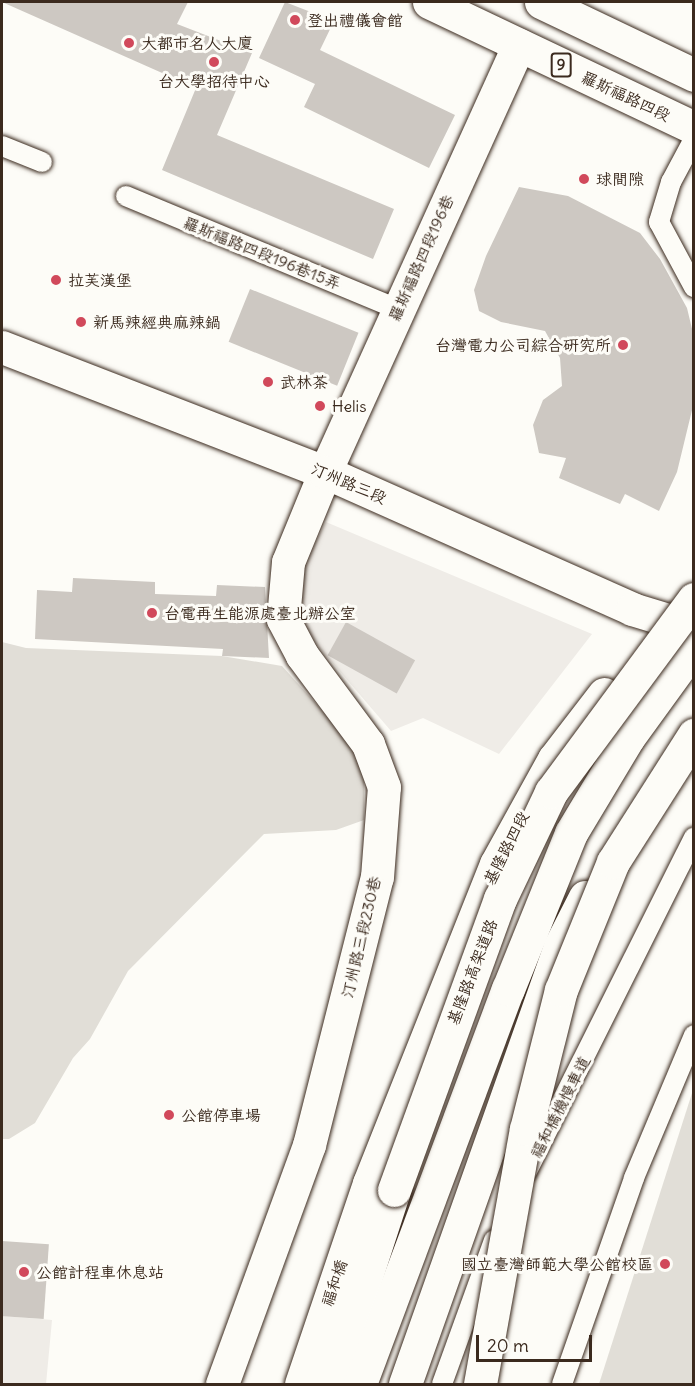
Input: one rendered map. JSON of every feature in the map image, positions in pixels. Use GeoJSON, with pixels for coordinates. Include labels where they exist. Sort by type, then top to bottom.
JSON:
{"type":"FeatureCollection","features":[{"type":"Feature","properties":{"kind":"main road","name":"羅斯福路四段"},"geometry":{"type":"LineString","coordinates":[[429,2],[693,128]]}},
{"type":"Feature","properties":{"kind":"main road"},"geometry":{"type":"LineString","coordinates":[[541,2],[693,75]]}},
{"type":"Feature","properties":{"kind":"main road"},"geometry":{"type":"LineString","coordinates":[[583,2],[693,55]]}},
{"type":"Feature","properties":{"kind":"main road","name":"羅斯福路四段196巷"},"geometry":{"type":"LineString","coordinates":[[325,472],[519,45]]}},
{"type":"Feature","properties":{"kind":"main road","name":"汀州路三段"},"geometry":{"type":"LineString","coordinates":[[2,347],[325,472],[632,609],[679,623]]}},
{"type":"Feature","properties":{"kind":"main road","name":"汀州路三段230巷"},"geometry":{"type":"LineString","coordinates":[[222,1384],[309,1145],[377,877],[384,787],[368,744],[302,656],[283,619],[288,562],[325,472]]}},
{"type":"Feature","properties":{"kind":"main road","name":"基隆路四段"},"geometry":{"type":"LineString","coordinates":[[369,1183],[496,864],[554,759],[632,658],[679,623],[693,583]]}},
{"type":"Feature","properties":{"kind":"main road","name":"基隆路高架道路"},"geometry":{"type":"LineString","coordinates":[[331,1384],[394,1190],[500,899],[551,792],[693,599]]}},
{"type":"Feature","properties":{"kind":"main road"},"geometry":{"type":"LineString","coordinates":[[360,1384],[508,989],[572,833],[628,738],[693,647]]}},
{"type":"Feature","properties":{"kind":"main road"},"geometry":{"type":"LineString","coordinates":[[405,1384],[463,1213],[560,946],[629,810],[693,717]]}},
{"type":"Feature","properties":{"kind":"main road"},"geometry":{"type":"LineString","coordinates":[[480,1384],[526,1129],[561,990],[613,862],[693,735]]}},
{"type":"Feature","properties":{"kind":"main road","name":"福和橋"},"geometry":{"type":"LineString","coordinates":[[301,1384],[369,1183]]}},
{"type":"Feature","properties":{"kind":"lane"},"geometry":{"type":"LineString","coordinates":[[693,139],[671,182],[659,222],[693,287]]}},
{"type":"Feature","properties":{"kind":"lane"},"geometry":{"type":"LineString","coordinates":[[2,146],[42,162]]}},
{"type":"Feature","properties":{"kind":"lane","name":"羅斯福路四段196巷15弄"},"geometry":{"type":"LineString","coordinates":[[126,196],[398,309]]}},
{"type":"Feature","properties":{"kind":"lane","name":"福和橋機慢車道"},"geometry":{"type":"LineString","coordinates":[[442,1384],[499,1225],[615,1000],[693,837]]}},
{"type":"Feature","properties":{"kind":"lane"},"geometry":{"type":"LineString","coordinates":[[562,1384],[634,1178],[693,1035]]}},
{"type":"Feature","properties":{"kind":"shaded area"},"geometry":{"type":"Polygon","coordinates":[[[326,522],[592,634],[499,754],[423,718],[391,731],[306,632],[300,616],[302,568],[326,522]]]}},
{"type":"Feature","properties":{"kind":"shaded area"},"geometry":{"type":"Polygon","coordinates":[[[2,642],[26,648],[222,656],[282,666],[354,746],[364,774],[364,820],[336,830],[264,834],[128,971],[90,1039],[73,1058],[35,1123],[9,1139],[2,1139],[2,642]]]}},
{"type":"Feature","properties":{"kind":"shaded area","name":"國立臺灣師範大學公館校區"},"geometry":{"type":"Polygon","coordinates":[[[693,1090],[693,1384],[599,1384],[693,1090]]]}},
{"type":"Feature","properties":{"kind":"shaded area"},"geometry":{"type":"Polygon","coordinates":[[[2,1316],[52,1320],[46,1384],[2,1384],[2,1316]]]}},
{"type":"Feature","properties":{"kind":"building"},"geometry":{"type":"Polygon","coordinates":[[[2,2],[188,2],[177,24],[252,53],[217,135],[394,209],[373,259],[162,170],[196,88],[2,2]]]}},
{"type":"Feature","properties":{"kind":"building"},"geometry":{"type":"Polygon","coordinates":[[[285,2],[334,21],[320,50],[455,115],[429,168],[304,107],[315,84],[259,58],[285,2]]]}},
{"type":"Feature","properties":{"kind":"building","name":"台灣電力公司綜合研究所"},"geometry":{"type":"Polygon","coordinates":[[[519,187],[568,196],[640,233],[660,259],[687,308],[693,333],[693,406],[677,472],[659,511],[625,494],[620,504],[559,478],[566,458],[539,453],[533,425],[543,400],[562,386],[560,358],[545,331],[501,322],[479,311],[474,290],[486,256],[519,187]]]}},
{"type":"Feature","properties":{"kind":"building"},"geometry":{"type":"Polygon","coordinates":[[[250,289],[358,333],[337,386],[229,342],[250,289]]]}},
{"type":"Feature","properties":{"kind":"building","name":"台電再生能源處臺北辦公室"},"geometry":{"type":"Polygon","coordinates":[[[73,578],[155,582],[155,594],[216,596],[217,585],[265,587],[269,658],[222,656],[223,649],[35,639],[37,590],[72,592],[73,578]]]}},
{"type":"Feature","properties":{"kind":"building"},"geometry":{"type":"Polygon","coordinates":[[[346,622],[415,660],[397,694],[328,655],[346,622]]]}},
{"type":"Feature","properties":{"kind":"building","name":"公館計程車休息站"},"geometry":{"type":"Polygon","coordinates":[[[2,1241],[49,1244],[44,1319],[2,1316],[2,1241]]]}},
{"type":"Feature","properties":{"kind":"place","name":"登出禮儀會館"},"geometry":{"type":"Point","coordinates":[295,20]}},
{"type":"Feature","properties":{"kind":"place","name":"大都市名人大廈"},"geometry":{"type":"Point","coordinates":[129,43]}},
{"type":"Feature","properties":{"kind":"place","name":"台大學招待中心"},"geometry":{"type":"Point","coordinates":[214,62]}},
{"type":"Feature","properties":{"kind":"place","name":"球間隙"},"geometry":{"type":"Point","coordinates":[584,179]}},
{"type":"Feature","properties":{"kind":"place","name":"拉芙漢堡"},"geometry":{"type":"Point","coordinates":[56,280]}},
{"type":"Feature","properties":{"kind":"place","name":"新馬辣經典麻辣鍋"},"geometry":{"type":"Point","coordinates":[81,322]}},
{"type":"Feature","properties":{"kind":"place","name":"台灣電力公司綜合研究所"},"geometry":{"type":"Point","coordinates":[623,345]}},
{"type":"Feature","properties":{"kind":"place","name":"武林茶"},"geometry":{"type":"Point","coordinates":[268,382]}},
{"type":"Feature","properties":{"kind":"place","name":"Helis"},"geometry":{"type":"Point","coordinates":[320,406]}},
{"type":"Feature","properties":{"kind":"place","name":"台電再生能源處臺北辦公室"},"geometry":{"type":"Point","coordinates":[152,613]}},
{"type":"Feature","properties":{"kind":"place","name":"公館停車場"},"geometry":{"type":"Point","coordinates":[169,1115]}},
{"type":"Feature","properties":{"kind":"place","name":"國立臺灣師範大學公館校區"},"geometry":{"type":"Point","coordinates":[665,1264]}},
{"type":"Feature","properties":{"kind":"place","name":"公館計程車休息站"},"geometry":{"type":"Point","coordinates":[24,1272]}}]}
